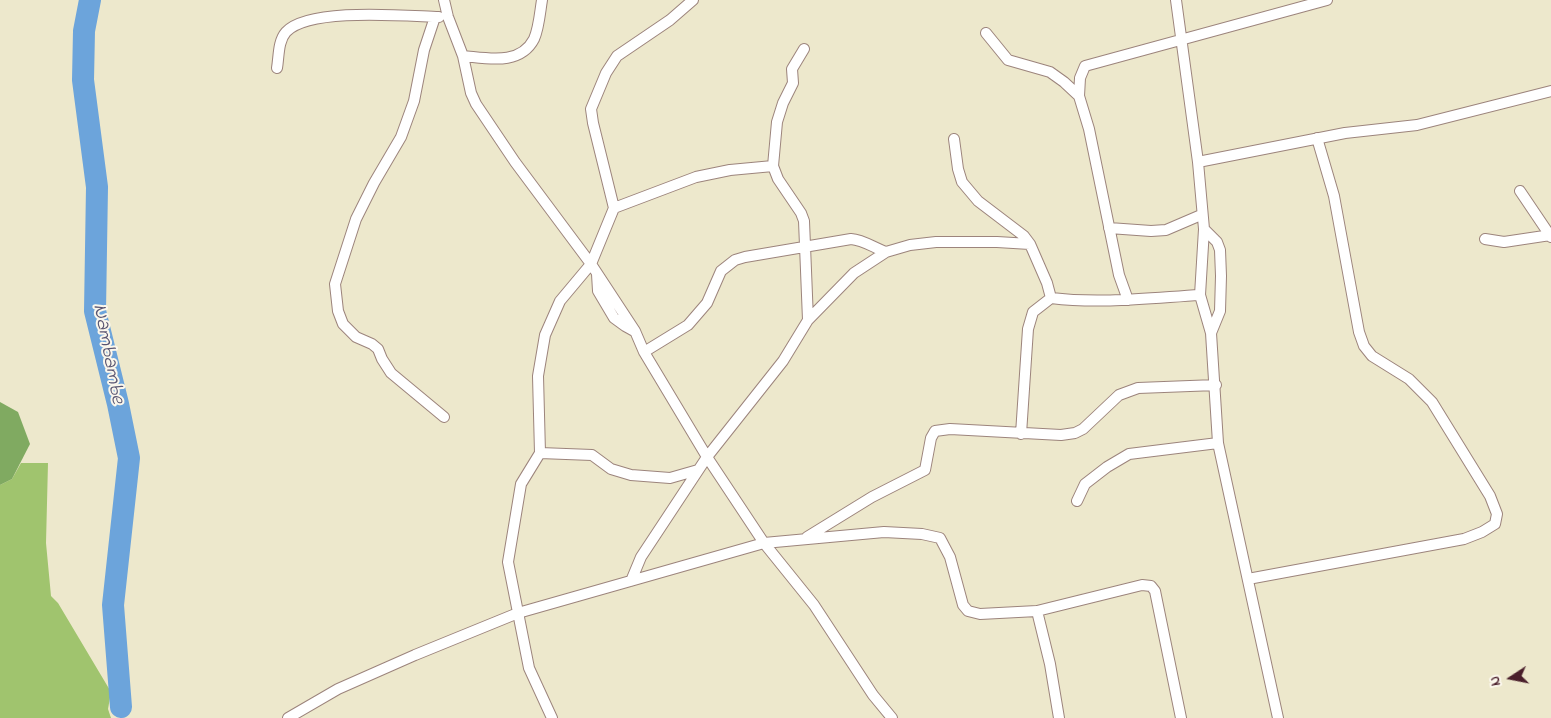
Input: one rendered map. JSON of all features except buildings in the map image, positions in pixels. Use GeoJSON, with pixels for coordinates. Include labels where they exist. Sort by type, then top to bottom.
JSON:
{"type":"FeatureCollection","features":[{"type":"Feature","properties":{"kind":"street"},"geometry":{"type":"LineString","coordinates":[[444,0],[448,17],[463,56],[471,93],[476,104],[515,162],[594,268],[598,291],[614,318],[635,331],[644,352],[707,456],[764,544],[814,605],[873,695],[892,718]]}},
{"type":"Feature","properties":{"kind":"street"},"geometry":{"type":"LineString","coordinates":[[463,56],[504,60],[525,50],[534,38],[542,0]]}},
{"type":"Feature","properties":{"kind":"street"},"geometry":{"type":"LineString","coordinates":[[552,718],[529,668],[508,562],[522,484],[540,453],[538,376],[545,335],[560,301],[594,268],[614,208],[591,109],[606,73],[617,56],[670,20],[693,0]]}},
{"type":"Feature","properties":{"kind":"street"},"geometry":{"type":"LineString","coordinates":[[1176,0],[1198,162],[1204,230],[1200,295],[1211,333],[1216,385],[1218,443],[1278,718]]}},
{"type":"Feature","properties":{"kind":"street"},"geometry":{"type":"LineString","coordinates":[[1128,300],[1119,275],[1089,129],[1079,96],[1080,78],[1085,66],[1326,0]]}},
{"type":"Feature","properties":{"kind":"street"},"geometry":{"type":"LineString","coordinates":[[277,68],[280,41],[287,31],[298,23],[317,17],[360,15],[448,17]]}},
{"type":"Feature","properties":{"kind":"street"},"geometry":{"type":"LineString","coordinates":[[435,17],[424,50],[414,101],[401,136],[356,219],[335,284],[338,311],[343,324],[356,336],[378,349],[391,373],[444,417]]}},
{"type":"Feature","properties":{"kind":"street"},"geometry":{"type":"LineString","coordinates":[[986,33],[1008,60],[1050,72],[1079,96]]}},
{"type":"Feature","properties":{"kind":"street"},"geometry":{"type":"LineString","coordinates":[[804,49],[792,69],[793,83],[783,103],[777,122],[773,166],[778,179],[801,213],[804,221],[808,320]]}},
{"type":"Feature","properties":{"kind":"street"},"geometry":{"type":"LineString","coordinates":[[1198,162],[1317,138],[1417,125],[1551,91]]}},
{"type":"Feature","properties":{"kind":"street"},"geometry":{"type":"LineString","coordinates":[[1248,580],[1464,539],[1482,532],[1495,524],[1497,514],[1490,496],[1432,402],[1408,379],[1372,356],[1364,346],[1359,332],[1334,196],[1317,138]]}},
{"type":"Feature","properties":{"kind":"street"},"geometry":{"type":"LineString","coordinates":[[954,139],[958,169],[962,182],[978,200],[1024,236],[1030,244],[1051,298]]}},
{"type":"Feature","properties":{"kind":"street"},"geometry":{"type":"LineString","coordinates":[[614,208],[696,177],[730,170],[773,166]]}},
{"type":"Feature","properties":{"kind":"street"},"geometry":{"type":"LineString","coordinates":[[1485,239],[1504,242],[1551,236],[1520,191]]}},
{"type":"Feature","properties":{"kind":"street"},"geometry":{"type":"LineString","coordinates":[[1109,228],[1151,231],[1166,230],[1202,215]]}},
{"type":"Feature","properties":{"kind":"street"},"geometry":{"type":"LineString","coordinates":[[1204,230],[1217,242],[1220,250],[1222,276],[1220,311],[1211,333]]}},
{"type":"Feature","properties":{"kind":"street"},"geometry":{"type":"LineString","coordinates":[[644,352],[688,325],[697,317],[707,303],[721,271],[735,260],[745,256],[851,239],[860,240],[886,252]]}},
{"type":"Feature","properties":{"kind":"street"},"geometry":{"type":"LineString","coordinates":[[630,581],[641,557],[707,456],[783,361],[808,320],[854,273],[886,252],[910,245],[936,242],[1030,244]]}},
{"type":"Feature","properties":{"kind":"street"},"geometry":{"type":"LineString","coordinates":[[1020,434],[1028,329],[1033,312],[1051,298],[1128,300],[1200,295]]}},
{"type":"Feature","properties":{"kind":"street"},"geometry":{"type":"LineString","coordinates":[[804,539],[872,497],[925,470],[931,438],[936,431],[1061,435],[1076,433],[1083,429],[1119,395],[1138,388],[1216,385]]}},
{"type":"Feature","properties":{"kind":"street"},"geometry":{"type":"LineString","coordinates":[[1077,501],[1085,484],[1106,467],[1129,454],[1218,443]]}},
{"type":"Feature","properties":{"kind":"street"},"geometry":{"type":"LineString","coordinates":[[540,453],[592,455],[611,469],[621,473],[670,478],[688,486]]}},
{"type":"Feature","properties":{"kind":"street"},"geometry":{"type":"LineString","coordinates":[[670,478],[698,470]]}},
{"type":"Feature","properties":{"kind":"street"},"geometry":{"type":"LineString","coordinates":[[288,718],[338,689],[518,613],[764,544],[884,532],[922,534],[940,538],[950,557],[963,605],[968,612],[980,614],[1037,611],[1142,586],[1151,586],[1154,591],[1181,718]]}},
{"type":"Feature","properties":{"kind":"street"},"geometry":{"type":"LineString","coordinates":[[1037,611],[1050,664],[1059,718]]}},
{"type":"Feature","properties":{"kind":"green space"},"geometry":{"type":"Polygon","coordinates":[[[0,402],[18,412],[30,444],[12,479],[0,485],[0,402]]]}},
{"type":"Feature","properties":{"kind":"green space"},"geometry":{"type":"Polygon","coordinates":[[[21,463],[48,463],[46,543],[51,596],[58,603],[111,692],[108,709],[111,718],[0,718],[0,485],[12,479],[21,463]]]}},
{"type":"Feature","properties":{"kind":"waterway","name":"Nambambe"},"geometry":{"type":"LineString","coordinates":[[90,0],[84,31],[83,80],[97,187],[95,311],[129,458],[113,605],[121,707]]}}]}
